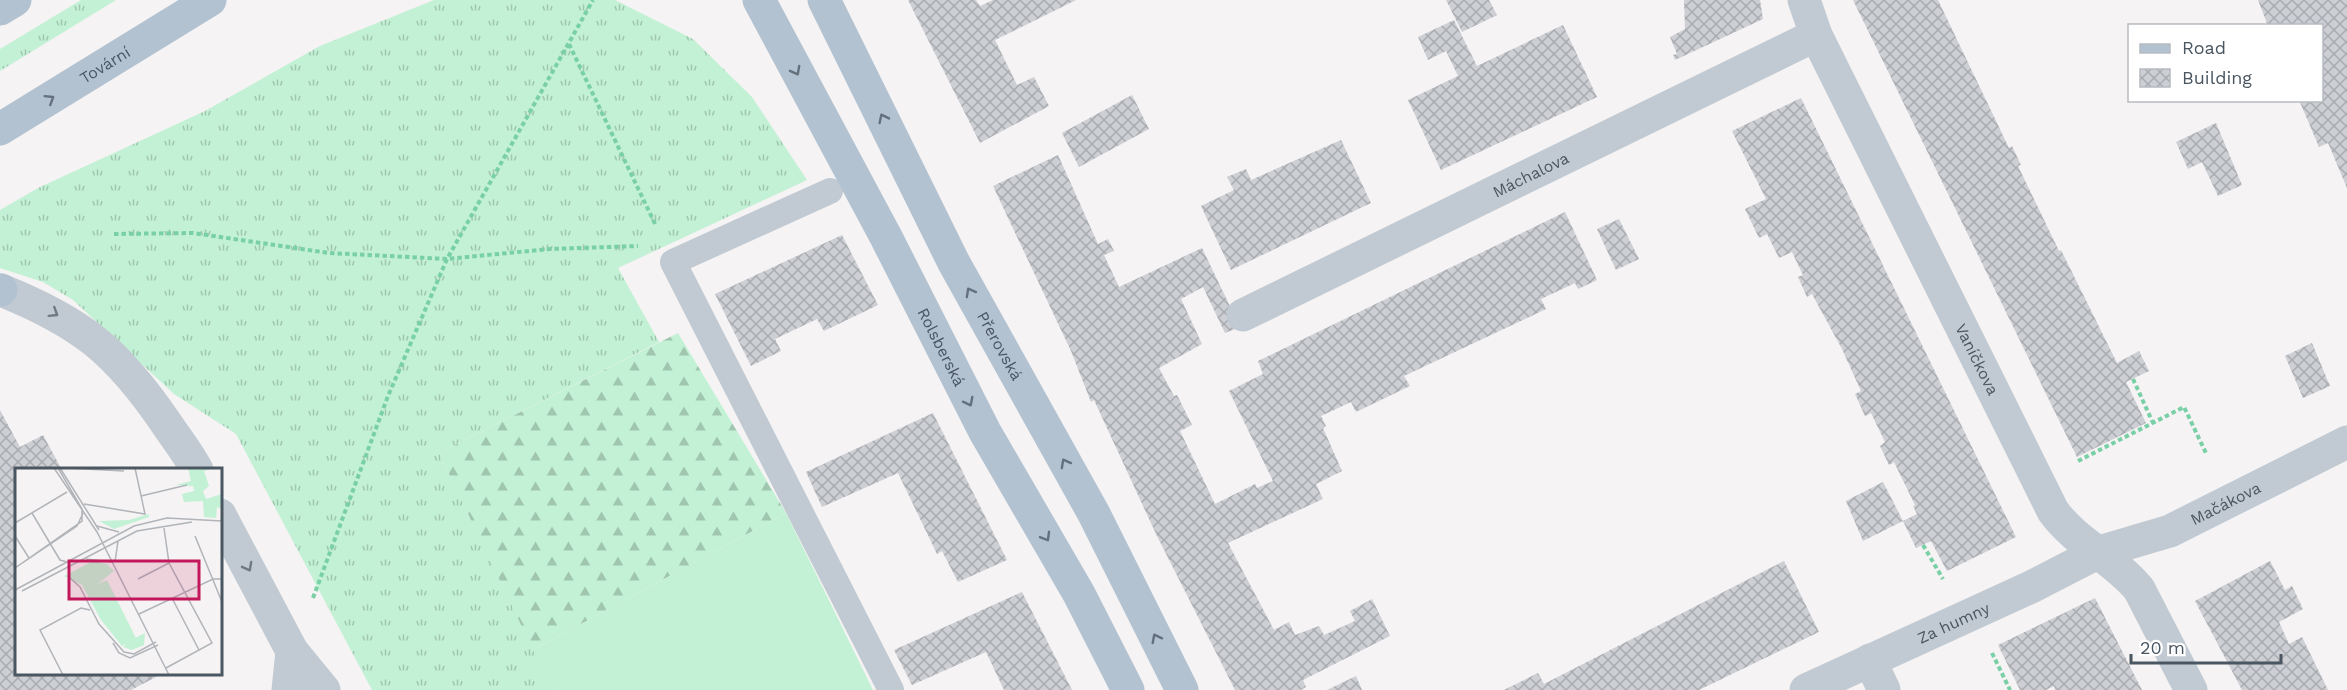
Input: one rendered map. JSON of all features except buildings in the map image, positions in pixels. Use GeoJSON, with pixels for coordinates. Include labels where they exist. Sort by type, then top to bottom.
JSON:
{"type":"FeatureCollection","features":[{"type":"Feature","properties":{"kind":"main road","name":"Tovární"},"geometry":{"type":"LineString","coordinates":[[0,129],[210,0]]}},
{"type":"Feature","properties":{"kind":"main road"},"geometry":{"type":"LineString","coordinates":[[732,0],[764,10]]}},
{"type":"Feature","properties":{"kind":"main road","name":"Přerovská"},"geometry":{"type":"LineString","coordinates":[[828,4],[954,263],[1094,514],[1182,690]]}},
{"type":"Feature","properties":{"kind":"main road","name":"Rolsberská"},"geometry":{"type":"LineString","coordinates":[[764,10],[886,237],[985,432],[1079,594],[1128,690]]}},
{"type":"Feature","properties":{"kind":"street","name":"Vaníčkova"},"geometry":{"type":"LineString","coordinates":[[1804,0],[1816,35],[2053,511],[2061,523],[2099,552],[2139,589],[2191,690]]}},
{"type":"Feature","properties":{"kind":"street","name":"Máchalova"},"geometry":{"type":"LineString","coordinates":[[1244,315],[1816,35]]}},
{"type":"Feature","properties":{"kind":"street"},"geometry":{"type":"LineString","coordinates":[[0,290],[46,308],[110,352],[146,394],[196,468]]}},
{"type":"Feature","properties":{"kind":"street","name":"Mačákova"},"geometry":{"type":"LineString","coordinates":[[2099,552],[2170,531],[2347,442]]}},
{"type":"Feature","properties":{"kind":"street"},"geometry":{"type":"LineString","coordinates":[[222,519],[292,651],[324,690]]}},
{"type":"Feature","properties":{"kind":"street","name":"Za humny"},"geometry":{"type":"LineString","coordinates":[[1806,690],[2031,587],[2099,552]]}},
{"type":"Feature","properties":{"kind":"street"},"geometry":{"type":"LineString","coordinates":[[288,690],[292,651]]}},
{"type":"Feature","properties":{"kind":"street"},"geometry":{"type":"LineString","coordinates":[[1870,660],[1884,690]]}},
{"type":"Feature","properties":{"kind":"lane"},"geometry":{"type":"LineString","coordinates":[[831,191],[670,256],[891,690]]}},
{"type":"Feature","properties":{"kind":"path"},"geometry":{"type":"LineString","coordinates":[[311,605],[388,396],[447,259],[593,0]]}},
{"type":"Feature","properties":{"kind":"path"},"geometry":{"type":"LineString","coordinates":[[569,44],[670,256]]}},
{"type":"Feature","properties":{"kind":"path"},"geometry":{"type":"LineString","coordinates":[[114,234],[193,233],[329,253],[447,259],[625,245],[670,256]]}},
{"type":"Feature","properties":{"kind":"path"},"geometry":{"type":"LineString","coordinates":[[2133,379],[2153,423]]}},
{"type":"Feature","properties":{"kind":"path"},"geometry":{"type":"LineString","coordinates":[[2079,460],[2184,407],[2206,453]]}},
{"type":"Feature","properties":{"kind":"path"},"geometry":{"type":"LineString","coordinates":[[1923,545],[1942,579]]}},
{"type":"Feature","properties":{"kind":"path"},"geometry":{"type":"LineString","coordinates":[[1990,649],[2010,690]]}},
{"type":"Feature","properties":{"kind":"green space"},"geometry":{"type":"Polygon","coordinates":[[[81,0],[116,0],[0,71],[0,49],[81,0]]]}},
{"type":"Feature","properties":{"kind":"green space"},"geometry":{"type":"Polygon","coordinates":[[[434,0],[615,0],[693,39],[752,97],[807,180],[618,268],[659,342],[439,453],[553,690],[372,690],[236,434],[174,394],[73,300],[43,282],[0,268],[0,210],[38,188],[205,111],[320,46],[434,0]]]}},
{"type":"Feature","properties":{"kind":"green space"},"geometry":{"type":"Polygon","coordinates":[[[678,333],[786,513],[533,650],[439,453],[678,333]]]}},
{"type":"Feature","properties":{"kind":"green space"},"geometry":{"type":"Polygon","coordinates":[[[786,513],[873,690],[553,690],[533,650],[786,513]]]}}]}
